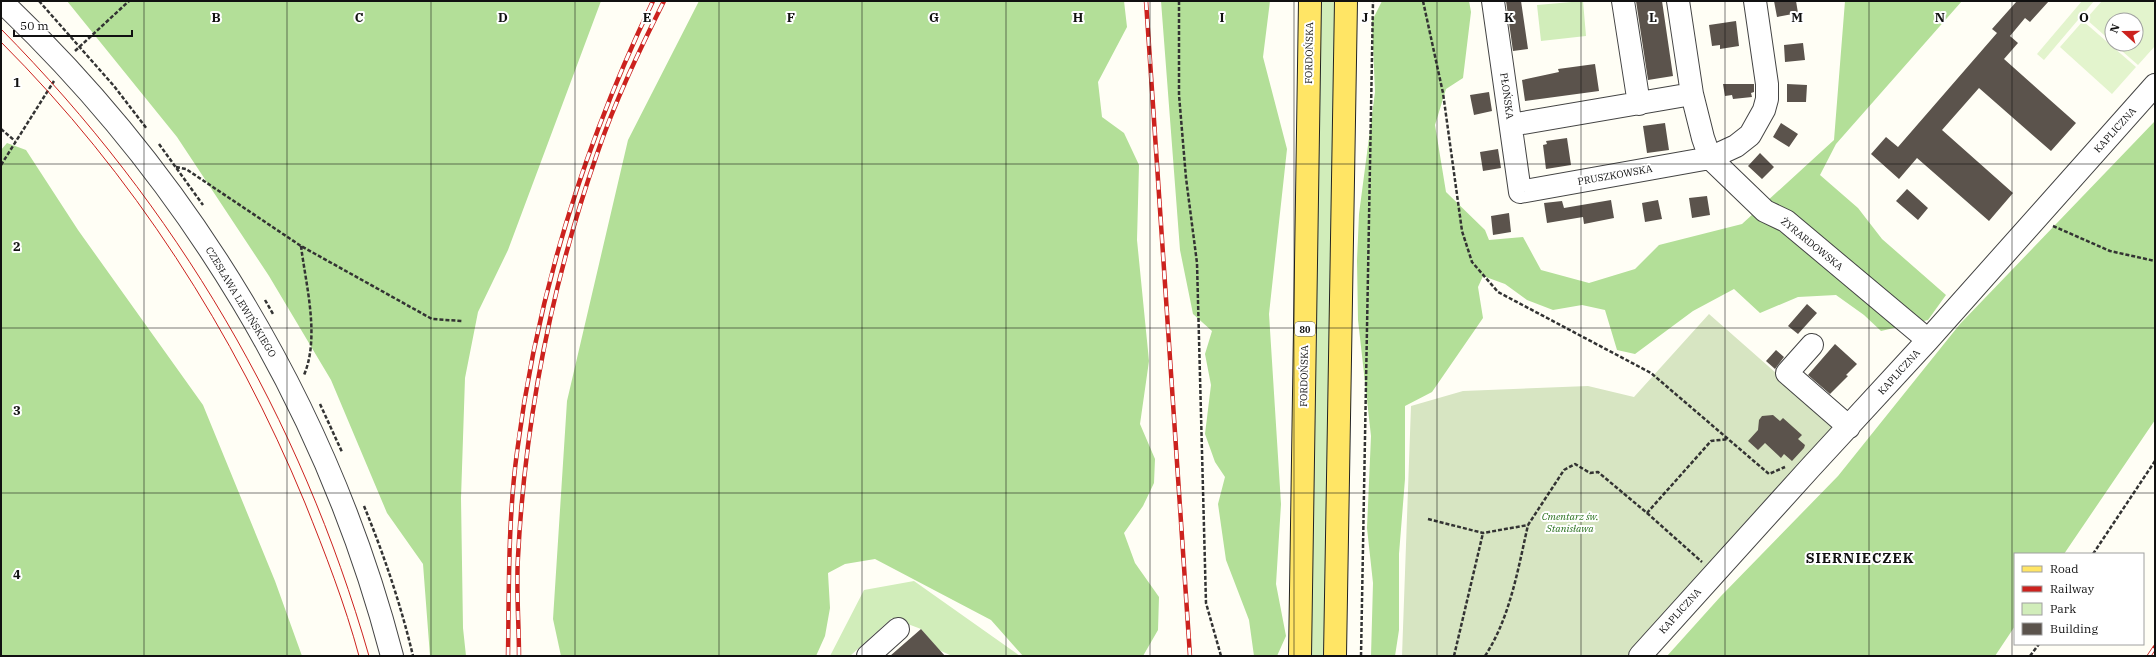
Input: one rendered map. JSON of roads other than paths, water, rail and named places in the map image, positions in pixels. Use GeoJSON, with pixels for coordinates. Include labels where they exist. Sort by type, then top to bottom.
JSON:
{"type":"FeatureCollection","features":[{"type":"Feature","properties":{"kind":"main road","name":"FORDOŃSKA"},"geometry":{"type":"LineString","coordinates":[[1300,656],[1310,1]]}},
{"type":"Feature","properties":{"kind":"main road"},"geometry":{"type":"LineString","coordinates":[[1335,656],[1346,1]]}},
{"type":"Feature","properties":{"kind":"street","name":"CZESŁAWA LEWIŃSKIEGO"},"geometry":{"type":"LineString","coordinates":[[1,1],[64,64],[115,122],[161,179],[231,282],[289,386],[318,447],[351,527],[377,604],[392,656]]}},
{"type":"Feature","properties":{"kind":"street","name":"PŁOŃSKA"},"geometry":{"type":"LineString","coordinates":[[1493,1],[1520,192]]}},
{"type":"Feature","properties":{"kind":"street"},"geometry":{"type":"LineString","coordinates":[[1623,1],[1639,104]]}},
{"type":"Feature","properties":{"kind":"street","name":"ŻYRARDOWSKA"},"geometry":{"type":"LineString","coordinates":[[1678,1],[1692,94],[1703,138],[1710,158],[1764,211],[1786,220],[1928,340]]}},
{"type":"Feature","properties":{"kind":"street","name":"PRUSZKOWSKA"},"geometry":{"type":"LineString","coordinates":[[1520,192],[1710,158],[1736,146],[1750,135],[1764,110],[1767,99],[1767,84],[1755,1]]}},
{"type":"Feature","properties":{"kind":"street","name":"KAPLICZNA"},"geometry":{"type":"LineString","coordinates":[[1640,656],[1928,340],[2155,85]]}},
{"type":"Feature","properties":{"kind":"street"},"geometry":{"type":"LineString","coordinates":[[1511,125],[1692,94]]}},
{"type":"Feature","properties":{"kind":"street"},"geometry":{"type":"LineString","coordinates":[[1812,345],[1787,373],[1849,427]]}},
{"type":"Feature","properties":{"kind":"street"},"geometry":{"type":"LineString","coordinates":[[868,656],[898,629]]}},
{"type":"Feature","properties":{"kind":"tram line"},"geometry":{"type":"LineString","coordinates":[[1,29],[65,97],[123,168],[177,242],[225,319],[269,399],[307,482],[341,567],[369,656]]}},
{"type":"Feature","properties":{"kind":"tram line"},"geometry":{"type":"LineString","coordinates":[[1,42],[49,93],[94,146],[136,201],[176,258],[212,316],[246,377],[277,439],[305,503],[341,598],[359,656]]}},
{"type":"Feature","properties":{"kind":"railway"},"geometry":{"type":"LineString","coordinates":[[508,656],[510,554],[514,477],[526,393],[537,335],[567,221],[585,165],[605,110],[653,1]]}},
{"type":"Feature","properties":{"kind":"railway"},"geometry":{"type":"LineString","coordinates":[[519,656],[517,569],[527,454],[543,352],[554,302],[581,203],[604,134],[628,76],[664,1]]}},
{"type":"Feature","properties":{"kind":"railway"},"geometry":{"type":"LineString","coordinates":[[1146,1],[1190,656]]}},
{"type":"Feature","properties":{"kind":"railway"},"geometry":{"type":"LineString","coordinates":[[2149,656],[2155,647]]}},
{"type":"Feature","properties":{"kind":"district","name":"SIERNIECZEK"},"geometry":{"type":"Point","coordinates":[1860,558]}},
{"type":"Feature","properties":{"kind":"park label","name":"Cmentarz św. Stanisława"},"geometry":{"type":"Point","coordinates":[1570,522]}}]}
